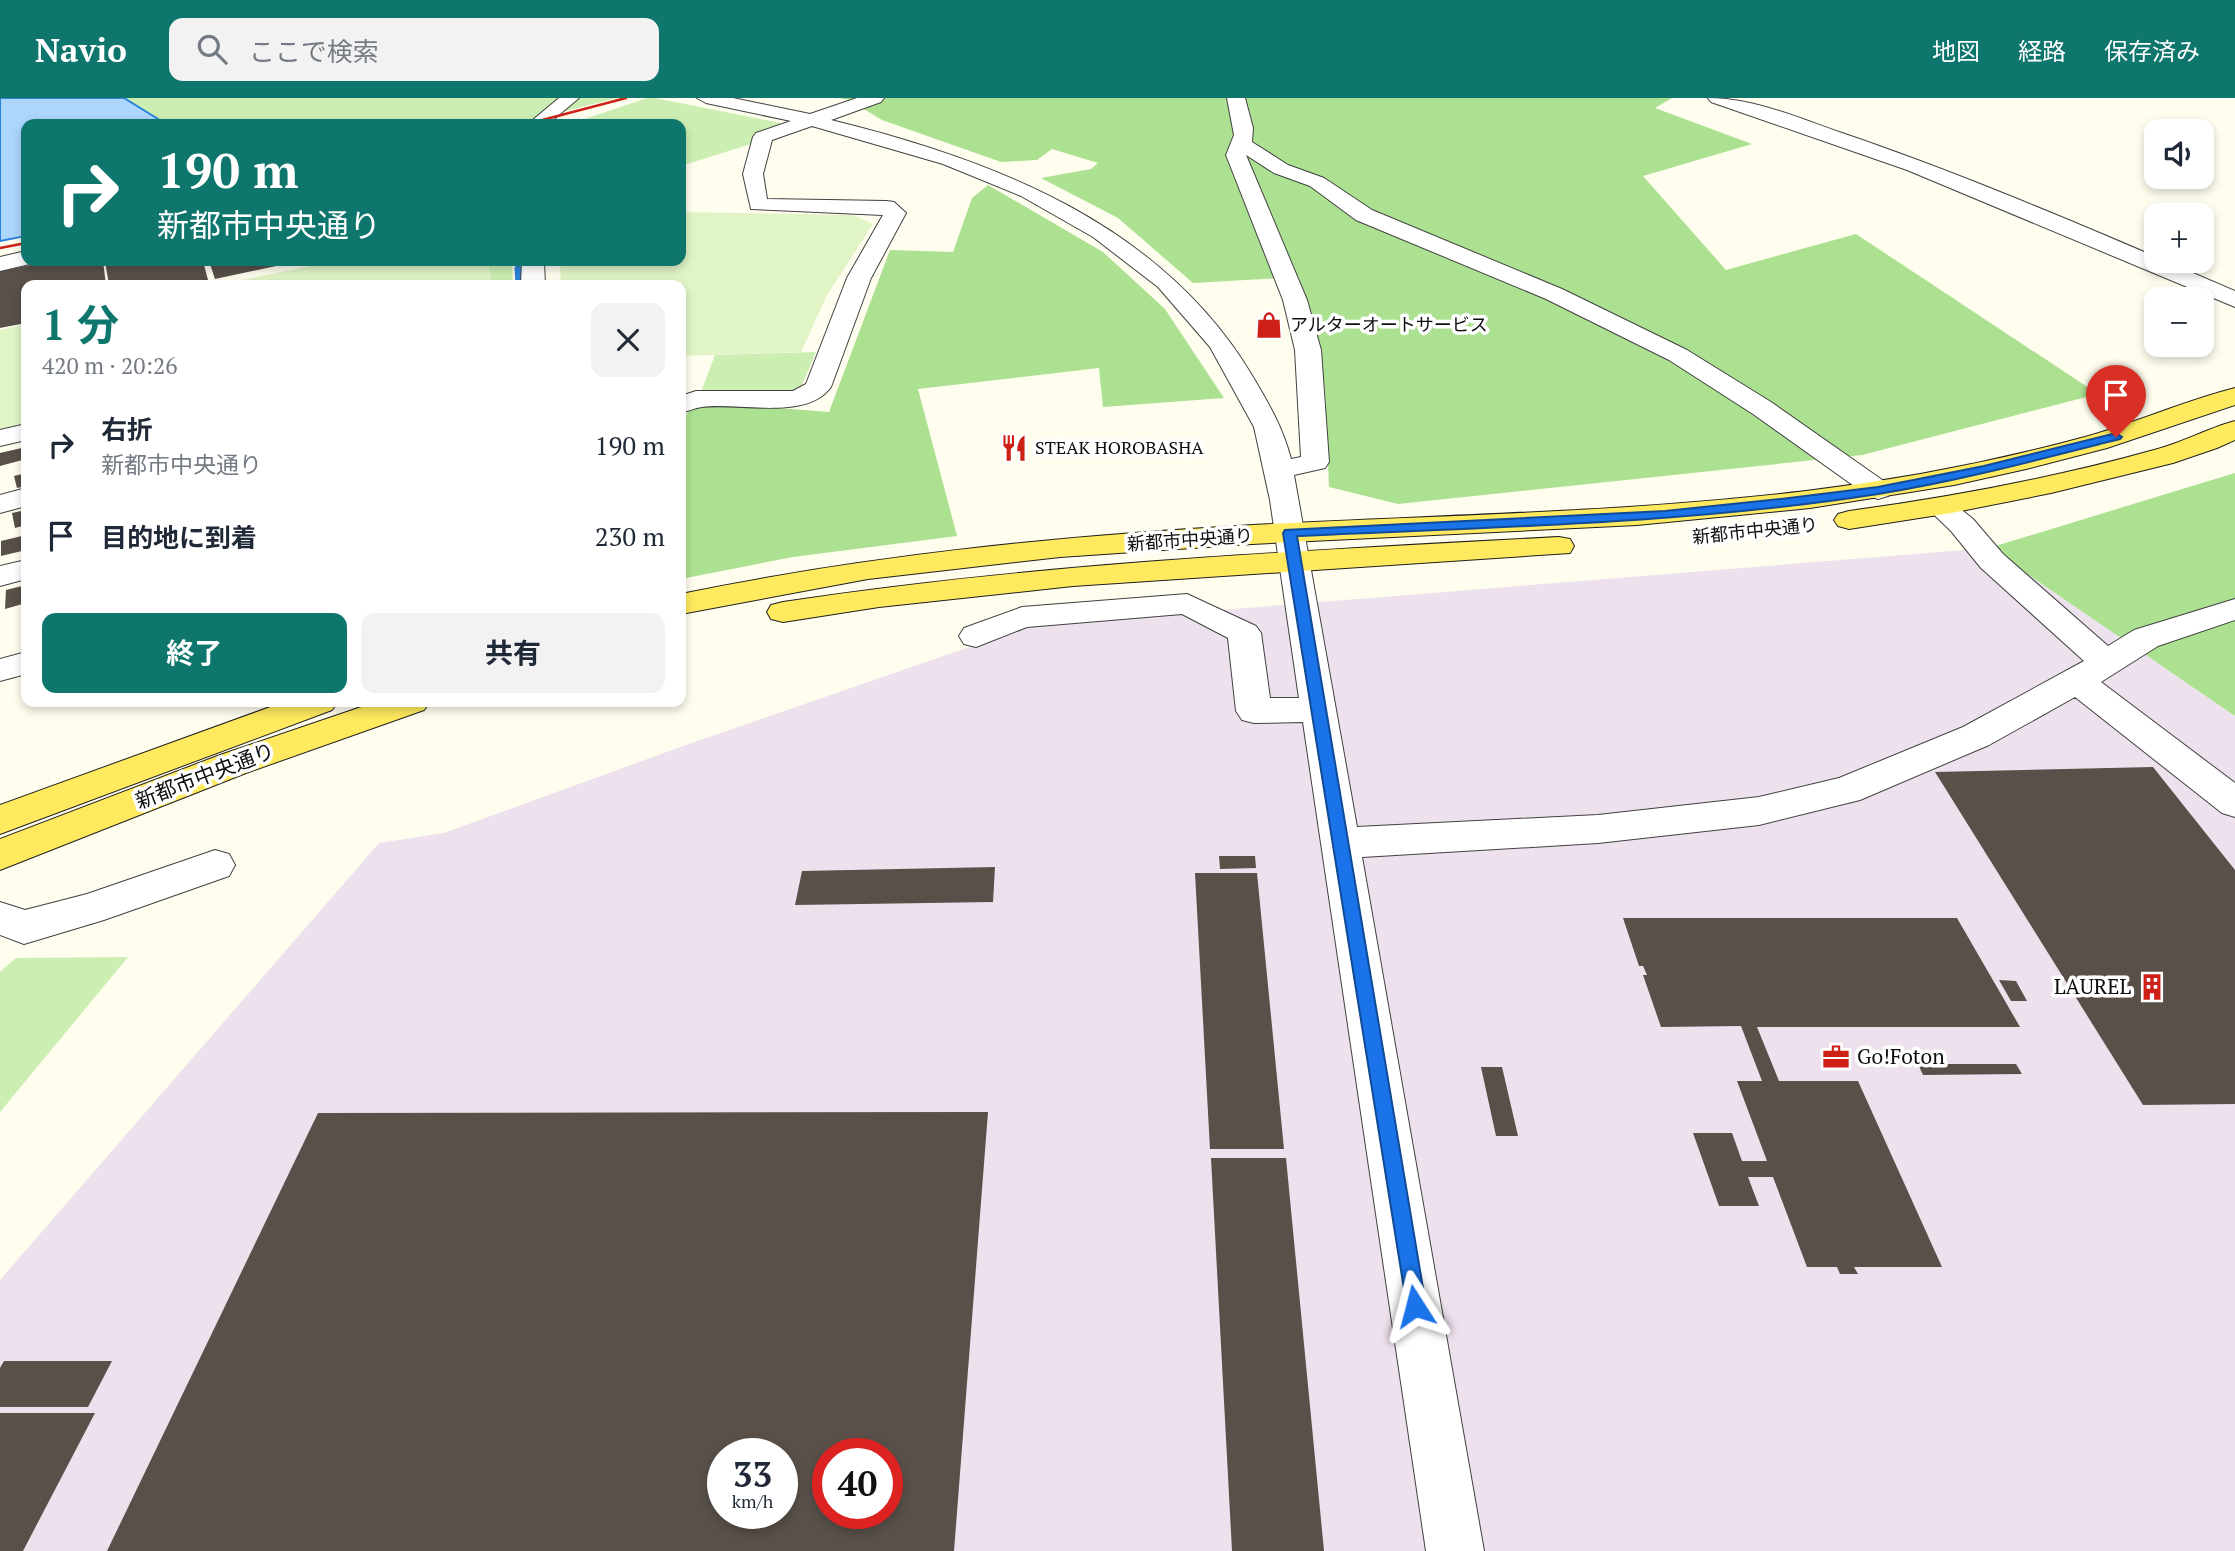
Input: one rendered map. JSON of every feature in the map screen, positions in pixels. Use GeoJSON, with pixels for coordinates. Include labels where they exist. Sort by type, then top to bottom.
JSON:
{"type":"FeatureCollection","features":[{"type":"Feature","properties":{"kind":"main road","name":"新都市中央通り"},"geometry":{"type":"LineString","coordinates":[[686,630],[847,601],[1292,547],[1665,514],[1878,490],[1984,470],[2092,444],[2189,414],[2235,396]]}},
{"type":"Feature","properties":{"kind":"main road","name":"新都市中央通り"},"geometry":{"type":"LineString","coordinates":[[686,603],[896,565],[1035,551],[1702,537],[1942,508],[2045,487],[2176,453],[2235,429]]}},
{"type":"Feature","properties":{"kind":"main road","name":"新都市中央通り"},"geometry":{"type":"LineString","coordinates":[[0,820],[299,707]]}},
{"type":"Feature","properties":{"kind":"main road","name":"新都市中央通り"},"geometry":{"type":"LineString","coordinates":[[0,855],[233,764],[398,707]]}},
{"type":"Feature","properties":{"kind":"street"},"geometry":{"type":"LineString","coordinates":[[543,119],[570,98]]}},
{"type":"Feature","properties":{"kind":"street"},"geometry":{"type":"LineString","coordinates":[[706,98],[811,119],[908,145],[990,174],[1065,210],[1109,238],[1147,267],[1189,306],[1220,340],[1265,420],[1278,470],[1292,547],[1455,1551]]}},
{"type":"Feature","properties":{"kind":"street"},"geometry":{"type":"LineString","coordinates":[[686,403],[696,399],[794,399],[808,395],[818,387],[859,278],[895,213],[886,207],[758,205],[753,174],[763,137],[875,98]]}},
{"type":"Feature","properties":{"kind":"street"},"geometry":{"type":"LineString","coordinates":[[1236,98],[1242,120],[1244,145],[1236,156],[1296,300],[1308,350],[1315,462],[1278,470]]}},
{"type":"Feature","properties":{"kind":"street"},"geometry":{"type":"LineString","coordinates":[[1717,98],[1760,111],[1933,175],[2087,235],[2235,300]]}},
{"type":"Feature","properties":{"kind":"street"},"geometry":{"type":"LineString","coordinates":[[1244,145],[1272,164],[1317,182],[1364,215],[1554,294],[1678,355],[1762,408],[1878,490]]}},
{"type":"Feature","properties":{"kind":"street"},"geometry":{"type":"LineString","coordinates":[[0,264],[21,259]]}},
{"type":"Feature","properties":{"kind":"street"},"geometry":{"type":"LineString","coordinates":[[0,438],[21,433]]}},
{"type":"Feature","properties":{"kind":"street"},"geometry":{"type":"LineString","coordinates":[[0,504],[21,498]]}},
{"type":"Feature","properties":{"kind":"street"},"geometry":{"type":"LineString","coordinates":[[1942,508],[1962,525],[2092,672],[2235,803]]}},
{"type":"Feature","properties":{"kind":"street"},"geometry":{"type":"LineString","coordinates":[[0,576],[21,570]]}},
{"type":"Feature","properties":{"kind":"street"},"geometry":{"type":"LineString","coordinates":[[976,636],[1022,617],[1187,604],[1244,633],[1254,711],[1319,709]]}},
{"type":"Feature","properties":{"kind":"street"},"geometry":{"type":"LineString","coordinates":[[1341,843],[1598,829],[1759,811],[1847,790],[1976,736],[2092,672],[2146,638],[2235,609]]}},
{"type":"Feature","properties":{"kind":"street"},"geometry":{"type":"LineString","coordinates":[[0,670],[21,664]]}},
{"type":"Feature","properties":{"kind":"street"},"geometry":{"type":"LineString","coordinates":[[0,919],[24,927],[90,909],[215,865]]}},
{"type":"Feature","properties":{"kind":"shaded area"},"geometry":{"type":"Polygon","coordinates":[[[1989,548],[2235,716],[2235,1551],[0,1551],[0,1280],[379,843],[444,833],[686,745],[1001,636],[1023,624],[1989,548]]]}},
{"type":"Feature","properties":{"kind":"green space"},"geometry":{"type":"Polygon","coordinates":[[[124,98],[617,98],[534,119],[158,119],[124,98]]]}},
{"type":"Feature","properties":{"kind":"green space"},"geometry":{"type":"Polygon","coordinates":[[[647,98],[655,98],[786,124],[754,143],[686,164],[686,119],[585,119],[647,98]]]}},
{"type":"Feature","properties":{"kind":"green space"},"geometry":{"type":"Polygon","coordinates":[[[839,98],[1672,98],[1655,108],[1752,144],[1643,176],[1726,270],[1856,234],[2098,394],[1862,455],[1398,504],[1329,487],[1325,389],[1299,277],[1193,283],[1118,218],[1041,178],[1091,169],[1098,163],[1052,149],[1037,160],[1001,162],[882,120],[849,100],[839,98]]]}},
{"type":"Feature","properties":{"kind":"green space"},"geometry":{"type":"Polygon","coordinates":[[[988,185],[1103,252],[1165,309],[1224,398],[1103,407],[1099,368],[918,389],[957,536],[793,557],[686,578],[686,415],[692,408],[739,405],[829,412],[890,250],[953,252],[972,198],[988,185]]]}},
{"type":"Feature","properties":{"kind":"green space"},"geometry":{"type":"Polygon","coordinates":[[[686,212],[853,215],[873,224],[827,295],[801,352],[686,356],[686,280],[561,280],[560,266],[686,266],[686,212]]]}},
{"type":"Feature","properties":{"kind":"green space"},"geometry":{"type":"Polygon","coordinates":[[[311,266],[489,266],[490,280],[242,280],[311,266]]]}},
{"type":"Feature","properties":{"kind":"green space"},"geometry":{"type":"Polygon","coordinates":[[[489,266],[512,266],[513,280],[490,280],[489,266]]]}},
{"type":"Feature","properties":{"kind":"green space"},"geometry":{"type":"Polygon","coordinates":[[[21,325],[21,429],[0,434],[0,330],[21,325]]]}},
{"type":"Feature","properties":{"kind":"green space"},"geometry":{"type":"Polygon","coordinates":[[[816,352],[800,390],[701,392],[715,355],[816,352]]]}},
{"type":"Feature","properties":{"kind":"green space"},"geometry":{"type":"Polygon","coordinates":[[[2235,473],[2235,716],[1989,548],[2235,473]]]}},
{"type":"Feature","properties":{"kind":"green space"},"geometry":{"type":"Polygon","coordinates":[[[128,957],[0,1112],[0,972],[16,958],[128,957]]]}},
{"type":"Feature","properties":{"kind":"water"},"geometry":{"type":"Polygon","coordinates":[[[0,98],[124,98],[158,119],[21,119],[21,237],[0,241],[0,98]]]}},
{"type":"Feature","properties":{"kind":"building"},"geometry":{"type":"Polygon","coordinates":[[[26,266],[104,266],[105,280],[21,280],[21,324],[0,328],[0,271],[26,266]]]}},
{"type":"Feature","properties":{"kind":"building"},"geometry":{"type":"Polygon","coordinates":[[[106,266],[204,266],[208,280],[108,280],[106,266]]]}},
{"type":"Feature","properties":{"kind":"building"},"geometry":{"type":"Polygon","coordinates":[[[211,266],[276,266],[215,279],[211,266]]]}},
{"type":"Feature","properties":{"kind":"building"},"geometry":{"type":"Polygon","coordinates":[[[21,448],[21,460],[0,466],[0,453],[21,448]]]}},
{"type":"Feature","properties":{"kind":"building"},"geometry":{"type":"Polygon","coordinates":[[[21,474],[21,487],[17,488],[14,476],[21,474]]]}},
{"type":"Feature","properties":{"kind":"building"},"geometry":{"type":"Polygon","coordinates":[[[21,511],[21,526],[15,528],[12,513],[21,511]]]}},
{"type":"Feature","properties":{"kind":"building"},"geometry":{"type":"Polygon","coordinates":[[[21,536],[21,551],[1,556],[1,541],[21,536]]]}},
{"type":"Feature","properties":{"kind":"building"},"geometry":{"type":"Polygon","coordinates":[[[21,586],[21,604],[5,609],[6,590],[21,586]]]}},
{"type":"Feature","properties":{"kind":"building","name":"LAUREL"},"geometry":{"type":"Polygon","coordinates":[[[2153,767],[2235,870],[2235,1104],[2143,1105],[1935,772],[2153,767]]]}},
{"type":"Feature","properties":{"kind":"building"},"geometry":{"type":"Polygon","coordinates":[[[1219,856],[1255,856],[1256,868],[1220,869],[1219,856]]]}},
{"type":"Feature","properties":{"kind":"building"},"geometry":{"type":"Polygon","coordinates":[[[995,867],[993,902],[795,905],[802,871],[995,867]]]}},
{"type":"Feature","properties":{"kind":"building"},"geometry":{"type":"Polygon","coordinates":[[[1195,873],[1257,873],[1284,1149],[1210,1149],[1195,873]]]}},
{"type":"Feature","properties":{"kind":"building"},"geometry":{"type":"Polygon","coordinates":[[[1623,918],[1957,918],[2020,1027],[1757,1027],[1779,1081],[1858,1081],[1942,1267],[1854,1267],[1858,1274],[1840,1274],[1837,1267],[1807,1267],[1773,1177],[1748,1177],[1759,1206],[1719,1206],[1693,1133],[1732,1133],[1742,1161],[1767,1161],[1737,1081],[1762,1081],[1741,1026],[1661,1027],[1643,975],[1647,975],[1643,966],[1639,966],[1623,918]]]}},
{"type":"Feature","properties":{"kind":"building"},"geometry":{"type":"Polygon","coordinates":[[[1999,980],[2016,981],[2027,1001],[2011,1001],[1999,980]]]}},
{"type":"Feature","properties":{"kind":"building"},"geometry":{"type":"Polygon","coordinates":[[[1918,1064],[2016,1064],[2022,1074],[1923,1075],[1918,1064]]]}},
{"type":"Feature","properties":{"kind":"building"},"geometry":{"type":"Polygon","coordinates":[[[1481,1067],[1502,1067],[1518,1136],[1496,1136],[1481,1067]]]}},
{"type":"Feature","properties":{"kind":"building"},"geometry":{"type":"Polygon","coordinates":[[[988,1112],[954,1551],[107,1551],[318,1113],[988,1112]]]}},
{"type":"Feature","properties":{"kind":"building"},"geometry":{"type":"Polygon","coordinates":[[[1211,1158],[1286,1158],[1324,1551],[1232,1551],[1211,1158]]]}},
{"type":"Feature","properties":{"kind":"building"},"geometry":{"type":"Polygon","coordinates":[[[4,1361],[112,1361],[88,1407],[0,1407],[0,1368],[4,1361]]]}},
{"type":"Feature","properties":{"kind":"building"},"geometry":{"type":"Polygon","coordinates":[[[0,1413],[95,1413],[23,1551],[0,1551],[0,1413]]]}},
{"type":"Feature","properties":{"kind":"waterway"},"geometry":{"type":"LineString","coordinates":[[518,269],[519,280]]}},
{"type":"Feature","properties":{"kind":"railway"},"geometry":{"type":"LineString","coordinates":[[546,119],[626,98]]}},
{"type":"Feature","properties":{"kind":"railway"},"geometry":{"type":"LineString","coordinates":[[0,248],[21,244]]}},
{"type":"Feature","properties":{"kind":"place","name":"アルターオートサービス"},"geometry":{"type":"Point","coordinates":[1269,325]}},
{"type":"Feature","properties":{"kind":"place","name":"STEAK HOROBASHA"},"geometry":{"type":"Point","coordinates":[1014,448]}},
{"type":"Feature","properties":{"kind":"place","name":"LAUREL"},"geometry":{"type":"Point","coordinates":[2152,987]}},
{"type":"Feature","properties":{"kind":"place","name":"Go!Foton"},"geometry":{"type":"Point","coordinates":[1836,1057]}},
{"type":"Feature","properties":{"kind":"route"},"geometry":{"type":"LineString","coordinates":[[1415,1306],[1290,533],[1665,514],[1781,502],[1878,490],[1984,470],[2116,437]]}}]}
